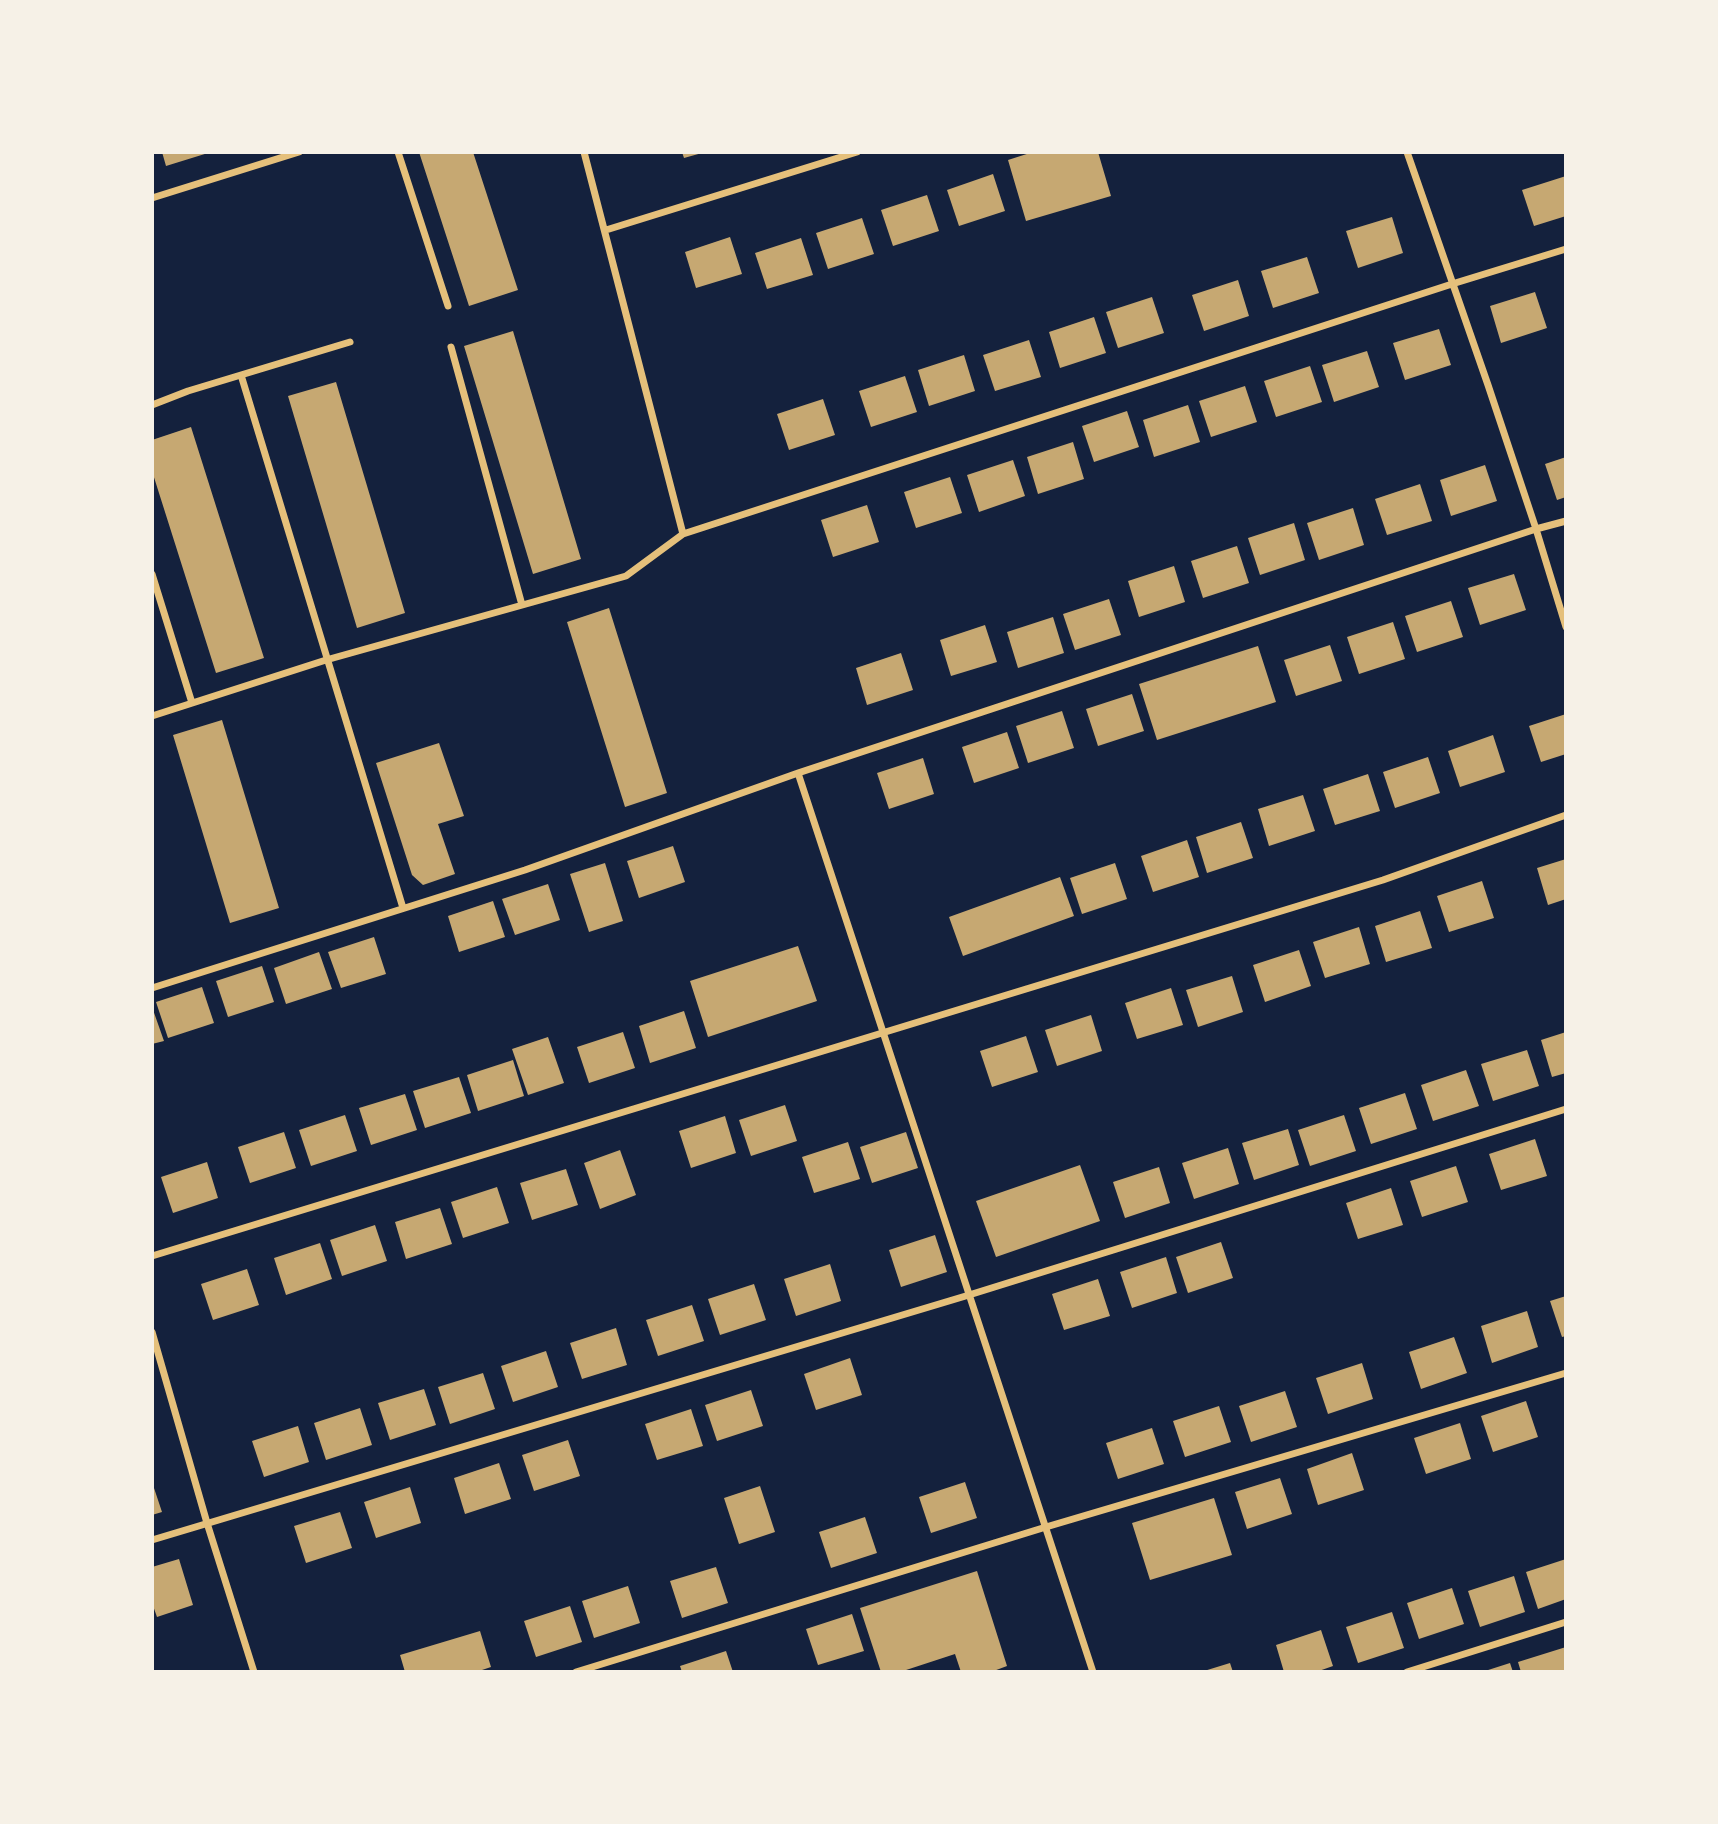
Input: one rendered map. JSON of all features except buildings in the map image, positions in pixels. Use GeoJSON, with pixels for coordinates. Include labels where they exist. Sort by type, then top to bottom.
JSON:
{"type":"FeatureCollection","features":[{"type":"Feature","properties":{"kind":"street"},"geometry":{"type":"LineString","coordinates":[[152,198],[299,152]]}},
{"type":"Feature","properties":{"kind":"street"},"geometry":{"type":"LineString","coordinates":[[398,152],[448,306]]}},
{"type":"Feature","properties":{"kind":"street"},"geometry":{"type":"LineString","coordinates":[[584,152],[683,534]]}},
{"type":"Feature","properties":{"kind":"street"},"geometry":{"type":"LineString","coordinates":[[606,230],[857,152]]}},
{"type":"Feature","properties":{"kind":"street"},"geometry":{"type":"LineString","coordinates":[[1407,152],[1536,529],[1566,627]]}},
{"type":"Feature","properties":{"kind":"street"},"geometry":{"type":"LineString","coordinates":[[152,716],[326,660],[626,576],[683,534],[1566,249]]}},
{"type":"Feature","properties":{"kind":"street"},"geometry":{"type":"LineString","coordinates":[[152,405],[188,391],[350,342]]}},
{"type":"Feature","properties":{"kind":"street"},"geometry":{"type":"LineString","coordinates":[[451,347],[522,605]]}},
{"type":"Feature","properties":{"kind":"street"},"geometry":{"type":"LineString","coordinates":[[241,375],[403,908]]}},
{"type":"Feature","properties":{"kind":"street"},"geometry":{"type":"LineString","coordinates":[[152,988],[525,870],[798,773],[1566,521]]}},
{"type":"Feature","properties":{"kind":"street"},"geometry":{"type":"LineString","coordinates":[[152,574],[192,703]]}},
{"type":"Feature","properties":{"kind":"street"},"geometry":{"type":"LineString","coordinates":[[798,773],[1093,1672]]}},
{"type":"Feature","properties":{"kind":"street"},"geometry":{"type":"LineString","coordinates":[[152,1256],[1383,880],[1566,815]]}},
{"type":"Feature","properties":{"kind":"street"},"geometry":{"type":"LineString","coordinates":[[152,1540],[969,1296],[1566,1109]]}},
{"type":"Feature","properties":{"kind":"street"},"geometry":{"type":"LineString","coordinates":[[152,1332],[207,1523],[254,1672]]}},
{"type":"Feature","properties":{"kind":"street"},"geometry":{"type":"LineString","coordinates":[[576,1672],[1046,1527],[1566,1373]]}},
{"type":"Feature","properties":{"kind":"street"},"geometry":{"type":"LineString","coordinates":[[1407,1672],[1566,1622]]}}]}
